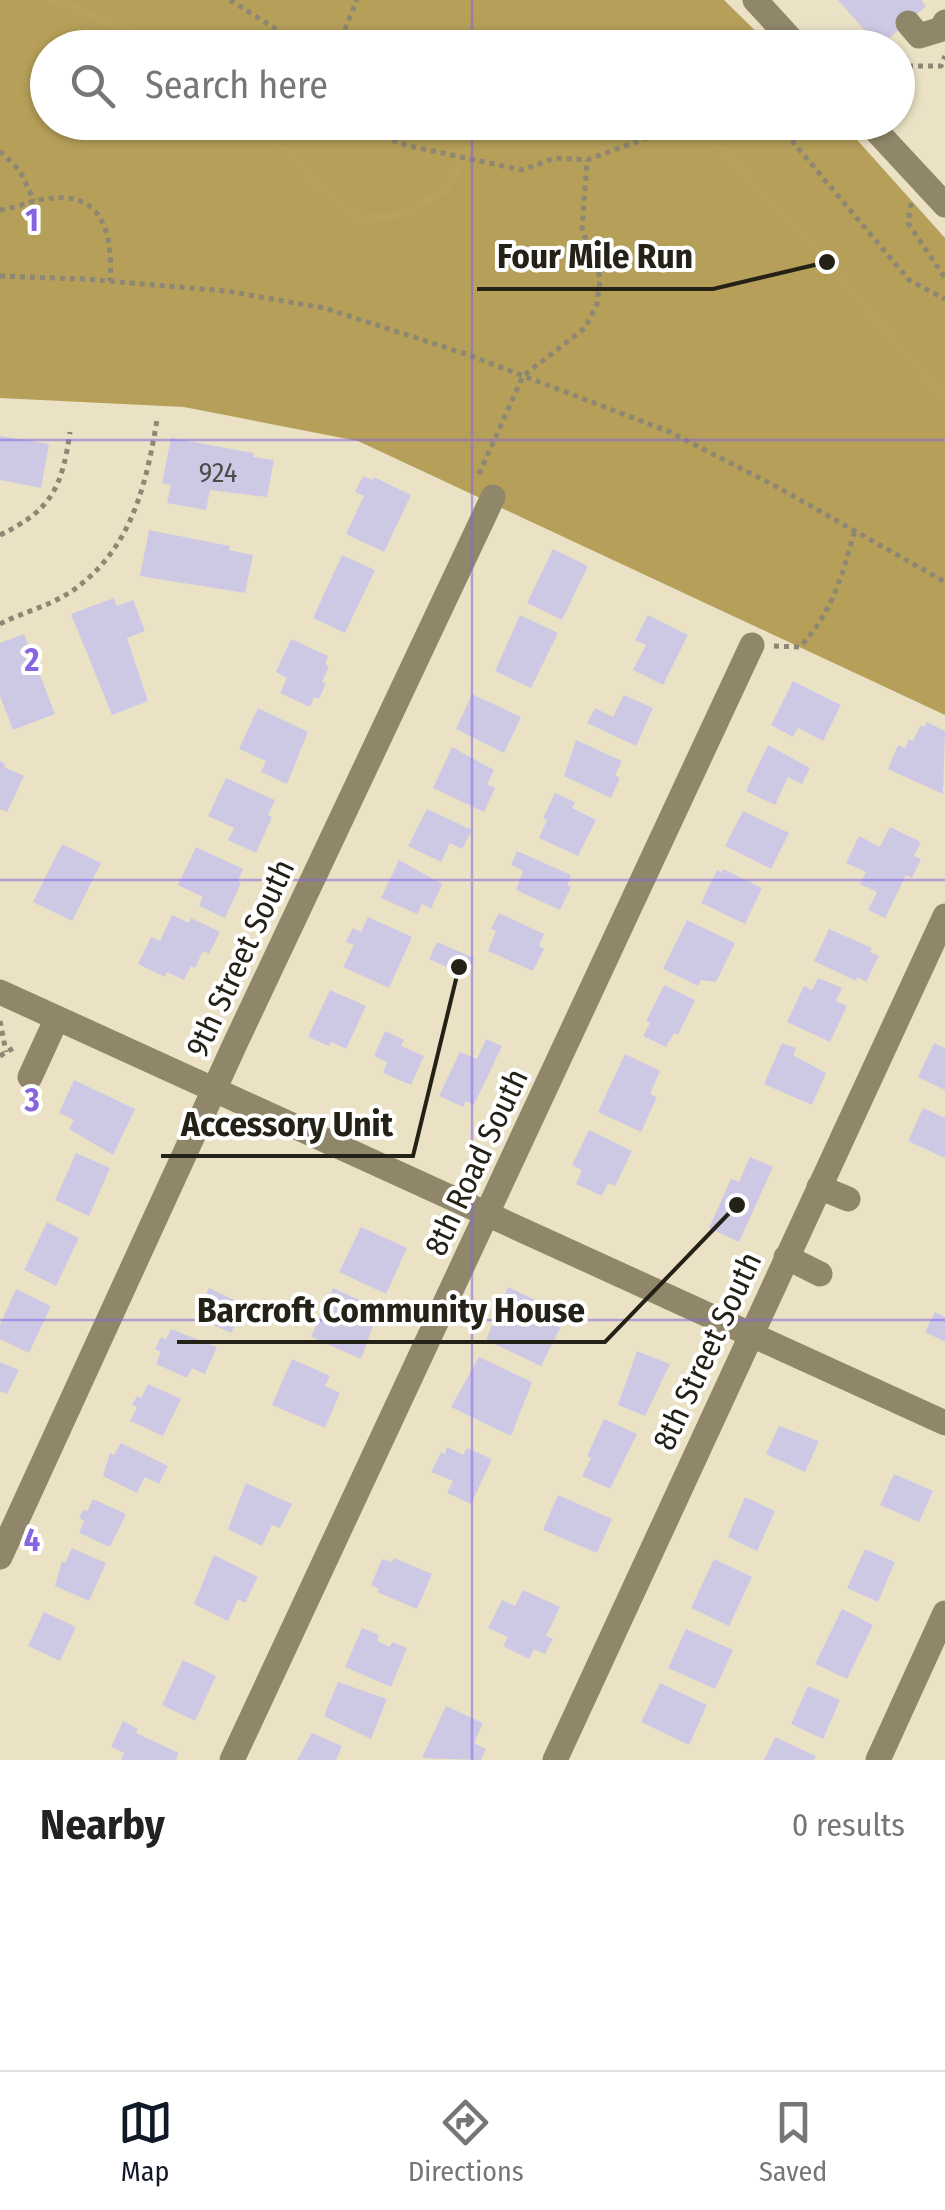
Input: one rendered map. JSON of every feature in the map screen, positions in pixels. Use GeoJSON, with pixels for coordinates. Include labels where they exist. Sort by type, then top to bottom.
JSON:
{"type":"FeatureCollection","features":[{"type":"Feature","properties":{"kind":"street"},"geometry":{"type":"LineString","coordinates":[[755,0],[782,30]]}},
{"type":"Feature","properties":{"kind":"street"},"geometry":{"type":"LineString","coordinates":[[915,31],[919,36],[942,29],[945,22]]}},
{"type":"Feature","properties":{"kind":"street"},"geometry":{"type":"LineString","coordinates":[[908,23],[914,30]]}},
{"type":"Feature","properties":{"kind":"street"},"geometry":{"type":"LineString","coordinates":[[885,140],[937,196]]}},
{"type":"Feature","properties":{"kind":"street","name":"9th Street South"},"geometry":{"type":"LineString","coordinates":[[0,1556],[493,497]]}},
{"type":"Feature","properties":{"kind":"street","name":"8th Road South"},"geometry":{"type":"LineString","coordinates":[[232,1760],[752,645]]}},
{"type":"Feature","properties":{"kind":"street","name":"8th Street South"},"geometry":{"type":"LineString","coordinates":[[555,1760],[945,916]]}},
{"type":"Feature","properties":{"kind":"street"},"geometry":{"type":"LineString","coordinates":[[0,992],[945,1422]]}},
{"type":"Feature","properties":{"kind":"street"},"geometry":{"type":"LineString","coordinates":[[30,1077],[57,1018]]}},
{"type":"Feature","properties":{"kind":"street"},"geometry":{"type":"LineString","coordinates":[[819,1186],[848,1199]]}},
{"type":"Feature","properties":{"kind":"street"},"geometry":{"type":"LineString","coordinates":[[786,1257],[820,1274]]}},
{"type":"Feature","properties":{"kind":"street"},"geometry":{"type":"LineString","coordinates":[[878,1760],[945,1613]]}},
{"type":"Feature","properties":{"kind":"path"},"geometry":{"type":"LineString","coordinates":[[230,0],[278,30]]}},
{"type":"Feature","properties":{"kind":"path"},"geometry":{"type":"LineString","coordinates":[[344,30],[357,0]]}},
{"type":"Feature","properties":{"kind":"path"},"geometry":{"type":"LineString","coordinates":[[915,66],[943,66],[945,56]]}},
{"type":"Feature","properties":{"kind":"path"},"geometry":{"type":"LineString","coordinates":[[392,140],[522,170],[555,158],[586,160],[641,140]]}},
{"type":"Feature","properties":{"kind":"path"},"geometry":{"type":"LineString","coordinates":[[791,140],[846,200],[908,280],[945,299]]}},
{"type":"Feature","properties":{"kind":"path"},"geometry":{"type":"LineString","coordinates":[[0,151],[20,171],[34,201]]}},
{"type":"Feature","properties":{"kind":"path"},"geometry":{"type":"LineString","coordinates":[[493,497],[475,484],[524,376],[585,328],[597,304],[600,280],[596,258],[582,231],[586,160]]}},
{"type":"Feature","properties":{"kind":"path"},"geometry":{"type":"LineString","coordinates":[[937,196],[910,204],[908,224],[945,278]]}},
{"type":"Feature","properties":{"kind":"path"},"geometry":{"type":"LineString","coordinates":[[0,210],[70,197],[97,213],[110,236],[110,281]]}},
{"type":"Feature","properties":{"kind":"path"},"geometry":{"type":"LineString","coordinates":[[0,276],[226,291],[324,308],[524,376],[670,432],[945,582]]}},
{"type":"Feature","properties":{"kind":"path"},"geometry":{"type":"LineString","coordinates":[[0,624],[70,593],[100,568],[134,515],[157,420]]}},
{"type":"Feature","properties":{"kind":"path"},"geometry":{"type":"LineString","coordinates":[[0,535],[21,525],[59,487],[70,432]]}},
{"type":"Feature","properties":{"kind":"path"},"geometry":{"type":"LineString","coordinates":[[752,645],[800,646],[824,620],[844,572],[855,530]]}},
{"type":"Feature","properties":{"kind":"path"},"geometry":{"type":"LineString","coordinates":[[0,1022],[6,1052]]}},
{"type":"Feature","properties":{"kind":"shaded area"},"geometry":{"type":"Polygon","coordinates":[[[0,0],[724,0],[755,30],[30,30],[30,140],[857,140],[945,238],[945,715],[358,441],[184,407],[0,398],[0,0]]]}},
{"type":"Feature","properties":{"kind":"building"},"geometry":{"type":"Polygon","coordinates":[[[838,0],[921,0],[926,6],[899,30],[864,30],[838,0]]]}},
{"type":"Feature","properties":{"kind":"building"},"geometry":{"type":"Polygon","coordinates":[[[0,436],[49,444],[41,488],[0,480],[0,436]]]}},
{"type":"Feature","properties":{"kind":"building"},"geometry":{"type":"Polygon","coordinates":[[[171,438],[274,460],[267,497],[210,490],[206,510],[167,503],[171,485],[162,483],[171,438]]]}},
{"type":"Feature","properties":{"kind":"building"},"geometry":{"type":"Polygon","coordinates":[[[363,476],[373,480],[374,477],[411,495],[384,552],[346,534],[364,496],[355,492],[363,476]]]}},
{"type":"Feature","properties":{"kind":"building"},"geometry":{"type":"Polygon","coordinates":[[[149,530],[230,546],[229,550],[253,555],[245,593],[140,576],[149,530]]]}},
{"type":"Feature","properties":{"kind":"building"},"geometry":{"type":"Polygon","coordinates":[[[553,549],[588,566],[562,620],[527,603],[553,549]]]}},
{"type":"Feature","properties":{"kind":"building"},"geometry":{"type":"Polygon","coordinates":[[[342,555],[375,570],[345,633],[313,618],[342,555]]]}},
{"type":"Feature","properties":{"kind":"building"},"geometry":{"type":"Polygon","coordinates":[[[114,598],[117,606],[133,600],[145,631],[127,638],[148,701],[112,715],[71,614],[114,598]]]}},
{"type":"Feature","properties":{"kind":"building"},"geometry":{"type":"Polygon","coordinates":[[[520,615],[558,633],[531,688],[495,671],[520,615]]]}},
{"type":"Feature","properties":{"kind":"building"},"geometry":{"type":"Polygon","coordinates":[[[648,615],[688,635],[663,685],[633,670],[646,645],[635,640],[648,615]]]}},
{"type":"Feature","properties":{"kind":"building"},"geometry":{"type":"Polygon","coordinates":[[[24,634],[55,714],[13,730],[0,696],[0,643],[24,634]]]}},
{"type":"Feature","properties":{"kind":"building"},"geometry":{"type":"Polygon","coordinates":[[[291,639],[328,656],[325,664],[329,666],[322,682],[326,683],[319,699],[314,697],[310,707],[280,693],[287,678],[276,672],[291,639]]]}},
{"type":"Feature","properties":{"kind":"building"},"geometry":{"type":"Polygon","coordinates":[[[793,681],[841,705],[823,741],[798,728],[793,737],[771,725],[793,681]]]}},
{"type":"Feature","properties":{"kind":"building"},"geometry":{"type":"Polygon","coordinates":[[[472,694],[521,717],[504,753],[456,729],[472,694]]]}},
{"type":"Feature","properties":{"kind":"building"},"geometry":{"type":"Polygon","coordinates":[[[624,695],[653,708],[636,746],[587,723],[595,708],[613,717],[624,695]]]}},
{"type":"Feature","properties":{"kind":"building"},"geometry":{"type":"Polygon","coordinates":[[[258,708],[308,732],[287,784],[261,772],[266,761],[239,749],[258,708]]]}},
{"type":"Feature","properties":{"kind":"building"},"geometry":{"type":"Polygon","coordinates":[[[927,722],[945,731],[943,794],[888,769],[898,745],[905,748],[927,722]]]}},
{"type":"Feature","properties":{"kind":"building"},"geometry":{"type":"Polygon","coordinates":[[[576,740],[622,761],[611,798],[564,776],[576,740]]]}},
{"type":"Feature","properties":{"kind":"building"},"geometry":{"type":"Polygon","coordinates":[[[768,745],[810,768],[802,784],[788,777],[775,805],[746,791],[768,745]]]}},
{"type":"Feature","properties":{"kind":"building"},"geometry":{"type":"Polygon","coordinates":[[[452,747],[494,770],[487,784],[495,788],[484,812],[433,788],[452,747]]]}},
{"type":"Feature","properties":{"kind":"building"},"geometry":{"type":"Polygon","coordinates":[[[0,761],[24,776],[7,812],[0,809],[0,761]]]}},
{"type":"Feature","properties":{"kind":"building"},"geometry":{"type":"Polygon","coordinates":[[[226,778],[275,800],[256,853],[228,840],[234,828],[208,816],[226,778]]]}},
{"type":"Feature","properties":{"kind":"building"},"geometry":{"type":"Polygon","coordinates":[[[555,793],[575,802],[572,808],[596,820],[578,856],[539,838],[555,793]]]}},
{"type":"Feature","properties":{"kind":"building"},"geometry":{"type":"Polygon","coordinates":[[[427,809],[472,830],[462,849],[450,843],[441,862],[408,846],[427,809]]]}},
{"type":"Feature","properties":{"kind":"building"},"geometry":{"type":"Polygon","coordinates":[[[743,811],[789,833],[771,869],[725,846],[743,811]]]}},
{"type":"Feature","properties":{"kind":"building"},"geometry":{"type":"Polygon","coordinates":[[[890,827],[921,842],[914,856],[921,859],[912,878],[906,875],[885,918],[868,910],[877,892],[860,884],[866,872],[846,863],[859,836],[880,847],[890,827]]]}},
{"type":"Feature","properties":{"kind":"building"},"geometry":{"type":"Polygon","coordinates":[[[62,844],[101,863],[72,921],[33,902],[62,844]]]}},
{"type":"Feature","properties":{"kind":"building"},"geometry":{"type":"Polygon","coordinates":[[[196,847],[243,869],[225,918],[199,906],[203,897],[178,885],[196,847]]]}},
{"type":"Feature","properties":{"kind":"building"},"geometry":{"type":"Polygon","coordinates":[[[517,851],[571,875],[567,885],[571,887],[560,910],[516,890],[523,871],[511,865],[517,851]]]}},
{"type":"Feature","properties":{"kind":"building"},"geometry":{"type":"Polygon","coordinates":[[[399,860],[442,884],[431,909],[422,904],[417,914],[381,898],[399,860]]]}},
{"type":"Feature","properties":{"kind":"building"},"geometry":{"type":"Polygon","coordinates":[[[723,869],[762,888],[745,924],[701,903],[717,870],[721,873],[723,869]]]}},
{"type":"Feature","properties":{"kind":"building"},"geometry":{"type":"Polygon","coordinates":[[[499,913],[544,934],[539,946],[544,949],[533,971],[488,951],[496,931],[491,929],[499,913]]]}},
{"type":"Feature","properties":{"kind":"building"},"geometry":{"type":"Polygon","coordinates":[[[172,915],[189,923],[191,918],[220,932],[209,954],[203,951],[184,980],[167,972],[165,977],[138,964],[151,937],[160,941],[172,915]]]}},
{"type":"Feature","properties":{"kind":"building"},"geometry":{"type":"Polygon","coordinates":[[[368,917],[412,937],[389,988],[343,967],[354,945],[346,942],[353,928],[361,932],[368,917]]]}},
{"type":"Feature","properties":{"kind":"building"},"geometry":{"type":"Polygon","coordinates":[[[687,920],[735,943],[716,982],[701,980],[698,986],[663,969],[687,920]]]}},
{"type":"Feature","properties":{"kind":"building"},"geometry":{"type":"Polygon","coordinates":[[[829,929],[872,948],[870,952],[879,956],[866,982],[814,961],[829,929]]]}},
{"type":"Feature","properties":{"kind":"building"},"geometry":{"type":"Polygon","coordinates":[[[437,942],[474,958],[466,976],[429,959],[437,942]]]}},
{"type":"Feature","properties":{"kind":"building"},"geometry":{"type":"Polygon","coordinates":[[[818,978],[842,988],[836,1001],[847,1006],[830,1042],[787,1022],[804,986],[812,990],[818,978]]]}},
{"type":"Feature","properties":{"kind":"building"},"geometry":{"type":"Polygon","coordinates":[[[664,985],[695,1000],[678,1035],[674,1033],[666,1047],[643,1036],[664,985]]]}},
{"type":"Feature","properties":{"kind":"building"},"geometry":{"type":"Polygon","coordinates":[[[330,990],[366,1006],[346,1049],[308,1037],[330,990]]]}},
{"type":"Feature","properties":{"kind":"building"},"geometry":{"type":"Polygon","coordinates":[[[385,1031],[404,1040],[401,1046],[424,1056],[411,1085],[383,1073],[387,1062],[374,1056],[385,1031]]]}},
{"type":"Feature","properties":{"kind":"building"},"geometry":{"type":"Polygon","coordinates":[[[486,1039],[502,1046],[474,1105],[466,1101],[463,1107],[439,1096],[460,1052],[477,1059],[486,1039]]]}},
{"type":"Feature","properties":{"kind":"building"},"geometry":{"type":"Polygon","coordinates":[[[782,1043],[796,1048],[793,1055],[826,1073],[812,1105],[764,1084],[782,1043]]]}},
{"type":"Feature","properties":{"kind":"building"},"geometry":{"type":"Polygon","coordinates":[[[934,1043],[945,1048],[945,1090],[918,1077],[934,1043]]]}},
{"type":"Feature","properties":{"kind":"building"},"geometry":{"type":"Polygon","coordinates":[[[625,1054],[660,1071],[650,1094],[657,1097],[641,1132],[598,1112],[625,1054]]]}},
{"type":"Feature","properties":{"kind":"building"},"geometry":{"type":"Polygon","coordinates":[[[74,1080],[135,1109],[113,1155],[69,1129],[74,1120],[59,1113],[74,1080]]]}},
{"type":"Feature","properties":{"kind":"building"},"geometry":{"type":"Polygon","coordinates":[[[923,1108],[945,1118],[945,1158],[908,1141],[923,1108]]]}},
{"type":"Feature","properties":{"kind":"building"},"geometry":{"type":"Polygon","coordinates":[[[589,1130],[632,1151],[615,1186],[608,1183],[602,1196],[576,1184],[582,1170],[572,1165],[589,1130]]]}},
{"type":"Feature","properties":{"kind":"building"},"geometry":{"type":"Polygon","coordinates":[[[76,1153],[110,1168],[89,1216],[55,1200],[76,1153]]]}},
{"type":"Feature","properties":{"kind":"building"},"geometry":{"type":"Polygon","coordinates":[[[750,1157],[773,1167],[739,1242],[709,1228],[731,1179],[739,1182],[750,1157]]]}},
{"type":"Feature","properties":{"kind":"building"},"geometry":{"type":"Polygon","coordinates":[[[47,1222],[79,1238],[56,1286],[24,1270],[47,1222]]]}},
{"type":"Feature","properties":{"kind":"building"},"geometry":{"type":"Polygon","coordinates":[[[361,1227],[407,1248],[386,1294],[339,1272],[361,1227]]]}},
{"type":"Feature","properties":{"kind":"building"},"geometry":{"type":"Polygon","coordinates":[[[508,1287],[567,1315],[541,1366],[486,1340],[508,1287]]]}},
{"type":"Feature","properties":{"kind":"building"},"geometry":{"type":"Polygon","coordinates":[[[209,1288],[244,1305],[231,1333],[196,1317],[209,1288]]]}},
{"type":"Feature","properties":{"kind":"building"},"geometry":{"type":"Polygon","coordinates":[[[333,1288],[379,1309],[361,1359],[311,1337],[333,1288]]]}},
{"type":"Feature","properties":{"kind":"building"},"geometry":{"type":"Polygon","coordinates":[[[16,1289],[51,1306],[29,1353],[0,1339],[0,1325],[16,1289]]]}},
{"type":"Feature","properties":{"kind":"building"},"geometry":{"type":"Polygon","coordinates":[[[935,1312],[945,1317],[945,1342],[925,1332],[935,1312]]]}},
{"type":"Feature","properties":{"kind":"building"},"geometry":{"type":"Polygon","coordinates":[[[171,1329],[217,1347],[205,1374],[192,1368],[187,1378],[156,1364],[161,1352],[155,1349],[171,1329]]]}},
{"type":"Feature","properties":{"kind":"building"},"geometry":{"type":"Polygon","coordinates":[[[637,1351],[670,1364],[645,1416],[618,1405],[637,1351]]]}},
{"type":"Feature","properties":{"kind":"building"},"geometry":{"type":"Polygon","coordinates":[[[479,1357],[532,1382],[511,1436],[451,1407],[479,1357]]]}},
{"type":"Feature","properties":{"kind":"building"},"geometry":{"type":"Polygon","coordinates":[[[292,1359],[330,1376],[325,1386],[340,1393],[325,1428],[272,1405],[292,1359]]]}},
{"type":"Feature","properties":{"kind":"building"},"geometry":{"type":"Polygon","coordinates":[[[0,1362],[19,1370],[7,1394],[0,1391],[0,1362]]]}},
{"type":"Feature","properties":{"kind":"building"},"geometry":{"type":"Polygon","coordinates":[[[148,1384],[181,1399],[163,1436],[130,1421],[137,1407],[132,1405],[148,1384]]]}},
{"type":"Feature","properties":{"kind":"building"},"geometry":{"type":"Polygon","coordinates":[[[604,1419],[637,1434],[610,1489],[582,1476],[604,1419]]]}},
{"type":"Feature","properties":{"kind":"building"},"geometry":{"type":"Polygon","coordinates":[[[779,1426],[819,1441],[805,1472],[766,1454],[779,1426]]]}},
{"type":"Feature","properties":{"kind":"building"},"geometry":{"type":"Polygon","coordinates":[[[121,1443],[168,1466],[159,1484],[145,1477],[137,1493],[103,1476],[110,1453],[114,1455],[121,1443]]]}},
{"type":"Feature","properties":{"kind":"building"},"geometry":{"type":"Polygon","coordinates":[[[447,1447],[463,1455],[467,1448],[492,1459],[471,1504],[447,1493],[453,1481],[431,1472],[447,1447]]]}},
{"type":"Feature","properties":{"kind":"building"},"geometry":{"type":"Polygon","coordinates":[[[894,1474],[933,1491],[919,1522],[880,1505],[894,1474]]]}},
{"type":"Feature","properties":{"kind":"building"},"geometry":{"type":"Polygon","coordinates":[[[246,1483],[292,1504],[280,1528],[272,1525],[262,1546],[228,1529],[246,1483]]]}},
{"type":"Feature","properties":{"kind":"building"},"geometry":{"type":"Polygon","coordinates":[[[558,1495],[612,1519],[597,1553],[543,1530],[558,1495]]]}},
{"type":"Feature","properties":{"kind":"building"},"geometry":{"type":"Polygon","coordinates":[[[745,1497],[775,1511],[757,1551],[728,1537],[745,1497]]]}},
{"type":"Feature","properties":{"kind":"building"},"geometry":{"type":"Polygon","coordinates":[[[93,1499],[126,1514],[110,1547],[79,1533],[84,1521],[79,1518],[93,1499]]]}},
{"type":"Feature","properties":{"kind":"building"},"geometry":{"type":"Polygon","coordinates":[[[72,1548],[106,1563],[89,1601],[55,1586],[62,1561],[65,1563],[72,1548]]]}},
{"type":"Feature","properties":{"kind":"building"},"geometry":{"type":"Polygon","coordinates":[[[865,1549],[895,1562],[878,1602],[847,1588],[865,1549]]]}},
{"type":"Feature","properties":{"kind":"building"},"geometry":{"type":"Polygon","coordinates":[[[214,1555],[258,1577],[245,1603],[238,1599],[228,1621],[194,1604],[214,1555]]]}},
{"type":"Feature","properties":{"kind":"building"},"geometry":{"type":"Polygon","coordinates":[[[394,1558],[432,1574],[417,1609],[377,1592],[379,1589],[371,1585],[382,1559],[392,1562],[394,1558]]]}},
{"type":"Feature","properties":{"kind":"building"},"geometry":{"type":"Polygon","coordinates":[[[714,1559],[752,1577],[729,1626],[691,1608],[714,1559]]]}},
{"type":"Feature","properties":{"kind":"building"},"geometry":{"type":"Polygon","coordinates":[[[523,1590],[560,1607],[546,1636],[553,1639],[545,1654],[534,1649],[529,1659],[503,1646],[508,1637],[488,1628],[502,1600],[515,1606],[523,1590]]]}},
{"type":"Feature","properties":{"kind":"building"},"geometry":{"type":"Polygon","coordinates":[[[842,1609],[873,1625],[847,1679],[815,1664],[842,1609]]]}},
{"type":"Feature","properties":{"kind":"building"},"geometry":{"type":"Polygon","coordinates":[[[44,1612],[76,1627],[60,1661],[28,1646],[44,1612]]]}},
{"type":"Feature","properties":{"kind":"building"},"geometry":{"type":"Polygon","coordinates":[[[362,1628],[379,1635],[377,1641],[390,1647],[392,1642],[407,1648],[391,1687],[345,1667],[362,1628]]]}},
{"type":"Feature","properties":{"kind":"building"},"geometry":{"type":"Polygon","coordinates":[[[686,1629],[733,1650],[715,1689],[668,1668],[686,1629]]]}},
{"type":"Feature","properties":{"kind":"building"},"geometry":{"type":"Polygon","coordinates":[[[183,1660],[216,1676],[195,1721],[162,1705],[183,1660]]]}},
{"type":"Feature","properties":{"kind":"building"},"geometry":{"type":"Polygon","coordinates":[[[338,1682],[387,1699],[371,1739],[324,1716],[338,1682]]]}},
{"type":"Feature","properties":{"kind":"building"},"geometry":{"type":"Polygon","coordinates":[[[660,1683],[707,1705],[689,1745],[641,1722],[660,1683]]]}},
{"type":"Feature","properties":{"kind":"building"},"geometry":{"type":"Polygon","coordinates":[[[808,1686],[840,1700],[823,1739],[791,1724],[808,1686]]]}},
{"type":"Feature","properties":{"kind":"building"},"geometry":{"type":"Polygon","coordinates":[[[446,1706],[483,1723],[474,1743],[486,1749],[481,1760],[422,1758],[446,1706]]]}},
{"type":"Feature","properties":{"kind":"building"},"geometry":{"type":"Polygon","coordinates":[[[123,1721],[138,1729],[136,1733],[179,1753],[176,1760],[121,1760],[124,1753],[111,1747],[123,1721]]]}},
{"type":"Feature","properties":{"kind":"building"},"geometry":{"type":"Polygon","coordinates":[[[312,1733],[342,1746],[336,1760],[297,1760],[312,1733]]]}},
{"type":"Feature","properties":{"kind":"building"},"geometry":{"type":"Polygon","coordinates":[[[775,1737],[816,1756],[814,1760],[764,1760],[775,1737]]]}},
{"type":"Feature","properties":{"kind":"waterway"},"geometry":{"type":"LineString","coordinates":[[48,0],[126,30]]}},
{"type":"Feature","properties":{"kind":"waterway"},"geometry":{"type":"LineString","coordinates":[[277,140],[319,186],[358,219],[403,215],[445,190],[474,140]]}},
{"type":"Feature","properties":{"kind":"waterway"},"geometry":{"type":"LineString","coordinates":[[713,140],[827,262],[945,399]]}},
{"type":"Feature","properties":{"kind":"place","name":"Four Mile Run"},"geometry":{"type":"Point","coordinates":[827,262]}},
{"type":"Feature","properties":{"kind":"place","name":"Accessory Unit"},"geometry":{"type":"Point","coordinates":[459,967]}},
{"type":"Feature","properties":{"kind":"place","name":"Barcroft Community House"},"geometry":{"type":"Point","coordinates":[737,1205]}}]}
